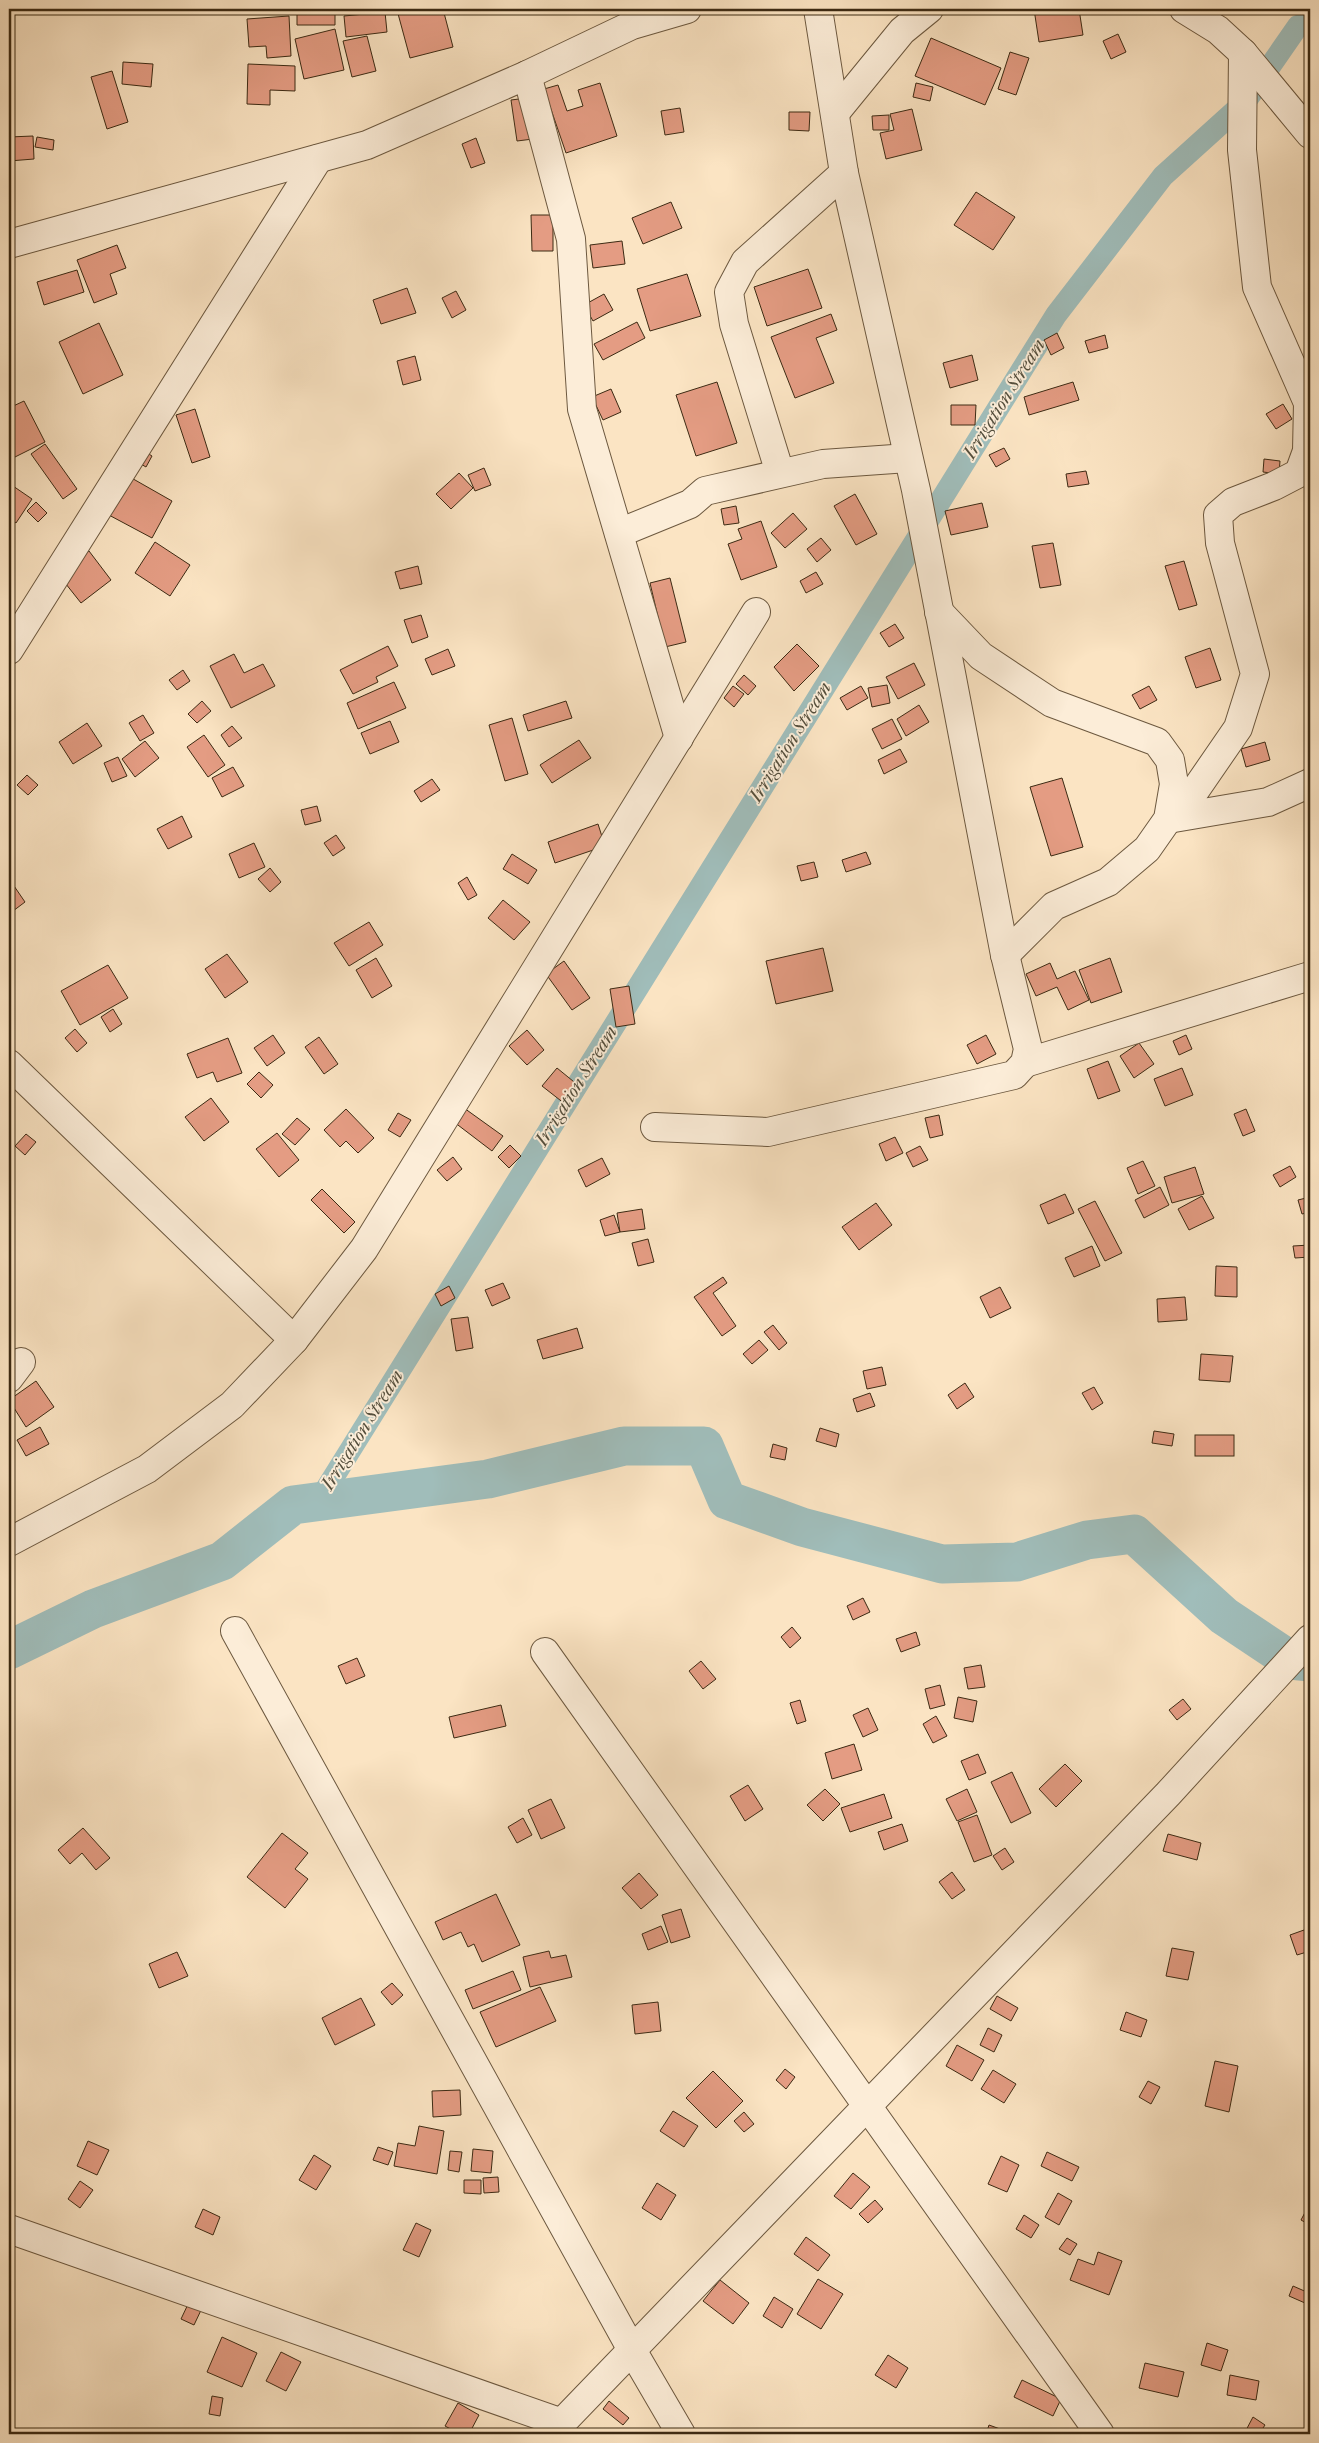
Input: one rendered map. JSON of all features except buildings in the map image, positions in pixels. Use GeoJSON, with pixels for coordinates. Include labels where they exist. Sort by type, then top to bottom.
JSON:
{"type":"FeatureCollection","features":[{"type":"Feature","properties":{"kind":"street"},"geometry":{"type":"LineString","coordinates":[[9,244],[367,145],[526,75],[632,25],[687,9]]}},
{"type":"Feature","properties":{"kind":"street"},"geometry":{"type":"LineString","coordinates":[[655,1127],[768,1132],[1014,1075],[1025,1063],[1028,1049],[1005,955],[908,458],[844,173],[818,9]]}},
{"type":"Feature","properties":{"kind":"street"},"geometry":{"type":"LineString","coordinates":[[835,113],[902,31],[928,9]]}},
{"type":"Feature","properties":{"kind":"street"},"geometry":{"type":"LineString","coordinates":[[1184,9],[1218,30],[1243,54],[1310,134]]}},
{"type":"Feature","properties":{"kind":"street"},"geometry":{"type":"LineString","coordinates":[[1005,955],[1054,906],[1108,882],[1147,849],[1168,819],[1196,789],[1238,728],[1255,674],[1220,543],[1218,515],[1233,502],[1274,486],[1299,473],[1307,451],[1308,402],[1257,287],[1242,150],[1243,54]]}},
{"type":"Feature","properties":{"kind":"street"},"geometry":{"type":"LineString","coordinates":[[526,75],[571,240],[582,409],[679,738]]}},
{"type":"Feature","properties":{"kind":"street"},"geometry":{"type":"LineString","coordinates":[[9,650],[318,158]]}},
{"type":"Feature","properties":{"kind":"street"},"geometry":{"type":"LineString","coordinates":[[780,473],[734,324],[729,292],[746,262],[844,173]]}},
{"type":"Feature","properties":{"kind":"street"},"geometry":{"type":"LineString","coordinates":[[619,533],[690,504],[705,491],[822,464],[908,458]]}},
{"type":"Feature","properties":{"kind":"street"},"geometry":{"type":"LineString","coordinates":[[9,1542],[147,1468],[232,1404],[294,1340],[364,1249],[756,612]]}},
{"type":"Feature","properties":{"kind":"street"},"geometry":{"type":"LineString","coordinates":[[939,612],[981,656],[1052,703],[1157,742],[1170,760],[1174,784],[1168,819]]}},
{"type":"Feature","properties":{"kind":"street"},"geometry":{"type":"LineString","coordinates":[[1168,819],[1268,802],[1310,783]]}},
{"type":"Feature","properties":{"kind":"street"},"geometry":{"type":"LineString","coordinates":[[1025,1063],[1310,976]]}},
{"type":"Feature","properties":{"kind":"street"},"geometry":{"type":"LineString","coordinates":[[9,1064],[294,1340]]}},
{"type":"Feature","properties":{"kind":"street"},"geometry":{"type":"LineString","coordinates":[[235,1631],[632,2350],[681,2434]]}},
{"type":"Feature","properties":{"kind":"street"},"geometry":{"type":"LineString","coordinates":[[9,2229],[556,2429],[1168,1794],[1310,1638]]}},
{"type":"Feature","properties":{"kind":"street"},"geometry":{"type":"LineString","coordinates":[[545,1652],[1100,2434]]}},
{"type":"Feature","properties":{"kind":"waterway","name":"Irrigation Stream"},"geometry":{"type":"LineString","coordinates":[[318,1502],[1056,315],[1163,176],[1246,101],[1298,26],[1310,23]]}},
{"type":"Feature","properties":{"kind":"waterway"},"geometry":{"type":"LineString","coordinates":[[9,1650],[93,1609],[222,1561],[293,1505],[488,1479],[624,1446],[704,1446],[727,1500],[802,1527],[942,1564],[1017,1562],[1087,1540],[1134,1534],[1224,1616],[1290,1660],[1310,1662]]}}]}
